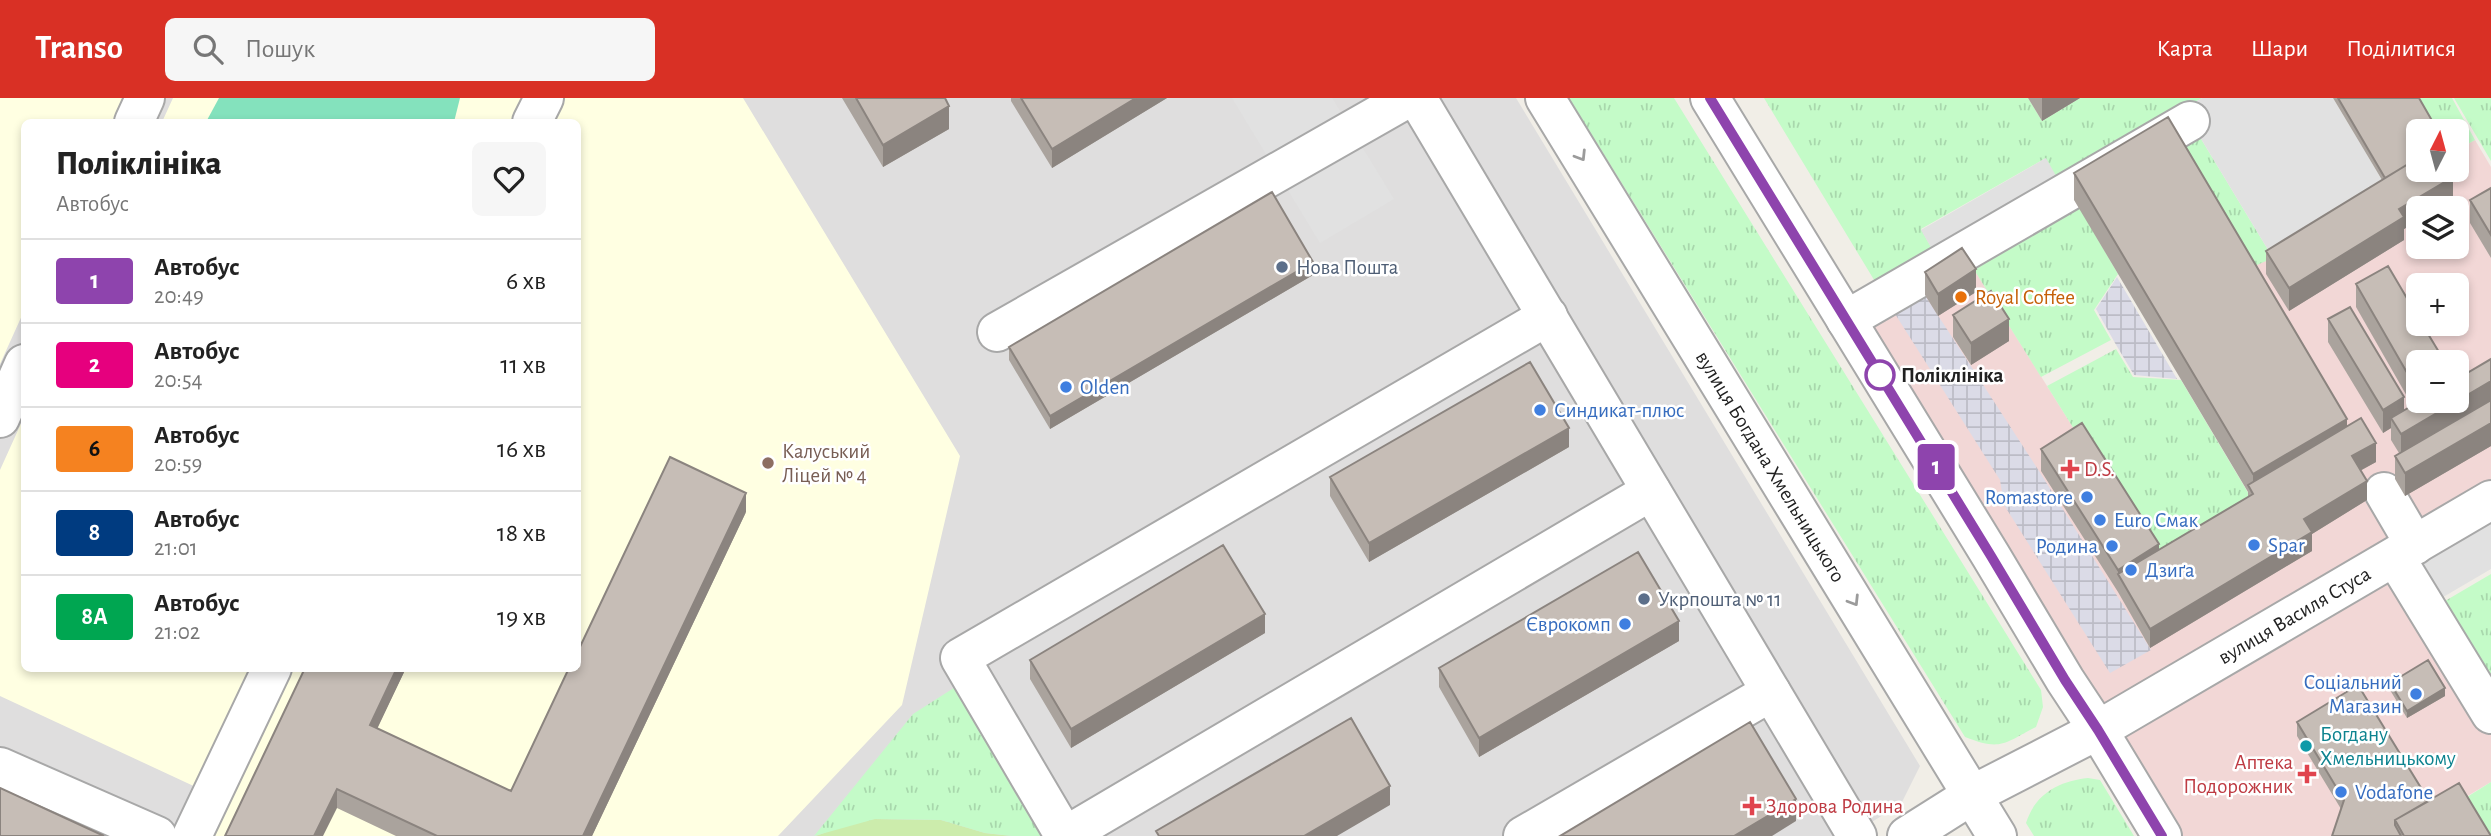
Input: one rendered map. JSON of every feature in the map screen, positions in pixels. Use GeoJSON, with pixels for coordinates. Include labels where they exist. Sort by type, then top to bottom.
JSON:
{"type":"FeatureCollection","features":[{"type":"Feature","properties":{"kind":"street"},"geometry":{"type":"LineString","coordinates":[[135,119],[145,98]]}},
{"type":"Feature","properties":{"kind":"street"},"geometry":{"type":"LineString","coordinates":[[534,119],[544,98]]}},
{"type":"Feature","properties":{"kind":"street"},"geometry":{"type":"LineString","coordinates":[[997,332],[1408,98]]}},
{"type":"Feature","properties":{"kind":"street"},"geometry":{"type":"LineString","coordinates":[[1417,98],[1857,836]]}},
{"type":"Feature","properties":{"kind":"street","name":"вулиця Богдана Хмельницького"},"geometry":{"type":"LineString","coordinates":[[1545,98],[1997,836]]}},
{"type":"Feature","properties":{"kind":"street"},"geometry":{"type":"LineString","coordinates":[[1710,98],[2162,836]]}},
{"type":"Feature","properties":{"kind":"street"},"geometry":{"type":"LineString","coordinates":[[1846,320],[2190,121]]}},
{"type":"Feature","properties":{"kind":"street"},"geometry":{"type":"LineString","coordinates":[[1548,316],[960,658],[1065,836],[1651,491]]}},
{"type":"Feature","properties":{"kind":"street"},"geometry":{"type":"LineString","coordinates":[[0,418],[21,371]]}},
{"type":"Feature","properties":{"kind":"street"},"geometry":{"type":"LineString","coordinates":[[2384,492],[2405,551],[2491,714]]}},
{"type":"Feature","properties":{"kind":"street","name":"вулиця Василя Стуса"},"geometry":{"type":"LineString","coordinates":[[1907,836],[1972,796],[2098,730],[2491,500]]}},
{"type":"Feature","properties":{"kind":"street"},"geometry":{"type":"LineString","coordinates":[[192,836],[270,672]]}},
{"type":"Feature","properties":{"kind":"street"},"geometry":{"type":"LineString","coordinates":[[1523,836],[1771,692]]}},
{"type":"Feature","properties":{"kind":"street"},"geometry":{"type":"LineString","coordinates":[[0,767],[157,836]]}},
{"type":"Feature","properties":{"kind":"shaded area"},"geometry":{"type":"Polygon","coordinates":[[[0,98],[1516,98],[1920,766],[1901,804],[1849,836],[0,836],[0,98]]]}},
{"type":"Feature","properties":{"kind":"shaded area"},"geometry":{"type":"Polygon","coordinates":[[[0,98],[123,98],[113,119],[21,119],[21,318],[0,364],[0,98]]]}},
{"type":"Feature","properties":{"kind":"shaded area","name":"Калуський Ліцей № 4"},"geometry":{"type":"Polygon","coordinates":[[[173,98],[743,98],[960,456],[902,705],[778,836],[213,836],[228,802],[0,696],[0,470],[21,424],[21,672],[581,672],[581,119],[163,119],[173,98]]]}},
{"type":"Feature","properties":{"kind":"shaded area"},"geometry":{"type":"Polygon","coordinates":[[[1232,98],[1332,98],[1394,199],[1320,243],[1232,98]]]}},
{"type":"Feature","properties":{"kind":"shaded area"},"geometry":{"type":"Polygon","coordinates":[[[2202,98],[2333,98],[2388,190],[2273,258],[2183,109],[2202,98]]]}},
{"type":"Feature","properties":{"kind":"shaded area"},"geometry":{"type":"Polygon","coordinates":[[[2475,140],[2491,167],[2491,499],[2396,557],[2491,714],[2491,782],[2400,836],[2162,836],[1846,320],[1963,252],[2160,566],[2279,485],[2243,271],[2406,180],[2406,182],[2469,182],[2469,143],[2475,140]]]}},
{"type":"Feature","properties":{"kind":"shaded area"},"geometry":{"type":"Polygon","coordinates":[[[2046,158],[2065,192],[1941,265],[1921,230],[2046,158]]]}},
{"type":"Feature","properties":{"kind":"shaded area"},"geometry":{"type":"Polygon","coordinates":[[[2117,277],[2177,379],[2134,375],[2115,343],[2096,309],[2117,277]]]}},
{"type":"Feature","properties":{"kind":"shaded area"},"geometry":{"type":"Polygon","coordinates":[[[1915,280],[2151,650],[2110,673],[2004,505],[2000,480],[1885,298],[1915,280]]]}},
{"type":"Feature","properties":{"kind":"shaded area"},"geometry":{"type":"Polygon","coordinates":[[[2491,509],[2491,569],[2433,603],[2406,559],[2491,509]]]}},
{"type":"Feature","properties":{"kind":"green space"},"geometry":{"type":"Polygon","coordinates":[[[219,98],[460,98],[455,119],[208,119],[219,98]]]}},
{"type":"Feature","properties":{"kind":"green space"},"geometry":{"type":"Polygon","coordinates":[[[1569,98],[1674,98],[2041,690],[2043,707],[2036,727],[2002,744],[1987,744],[1965,737],[1569,98]]]}},
{"type":"Feature","properties":{"kind":"green space"},"geometry":{"type":"Polygon","coordinates":[[[1764,98],[2028,98],[2042,121],[2080,98],[2202,98],[2183,109],[2273,258],[2243,271],[2075,200],[2118,274],[2094,310],[2111,340],[2041,377],[1963,252],[2046,158],[1921,229],[1941,265],[1885,298],[1764,98]]]}},
{"type":"Feature","properties":{"kind":"green space"},"geometry":{"type":"Polygon","coordinates":[[[2415,98],[2452,98],[2464,119],[2427,119],[2415,98]]]}},
{"type":"Feature","properties":{"kind":"green space"},"geometry":{"type":"Polygon","coordinates":[[[2454,98],[2491,98],[2491,161],[2469,124],[2469,119],[2466,119],[2454,98]]]}},
{"type":"Feature","properties":{"kind":"green space"},"geometry":{"type":"Polygon","coordinates":[[[2469,129],[2475,140],[2469,143],[2469,129]]]}},
{"type":"Feature","properties":{"kind":"green space"},"geometry":{"type":"Polygon","coordinates":[[[2116,349],[2133,377],[2181,380],[2253,501],[2160,566],[2047,386],[2116,349]]]}},
{"type":"Feature","properties":{"kind":"green space"},"geometry":{"type":"Polygon","coordinates":[[[2491,574],[2491,714],[2428,611],[2491,574]]]}},
{"type":"Feature","properties":{"kind":"green space"},"geometry":{"type":"Polygon","coordinates":[[[971,677],[1063,836],[985,833],[941,820],[875,819],[814,836],[913,714],[971,677]]]}},
{"type":"Feature","properties":{"kind":"green space"},"geometry":{"type":"Polygon","coordinates":[[[2088,778],[2100,780],[2134,836],[2034,836],[2026,823],[2035,804],[2058,786],[2088,778]]]}},
{"type":"Feature","properties":{"kind":"green space"},"geometry":{"type":"Polygon","coordinates":[[[2491,782],[2491,836],[2479,836],[2459,802],[2491,782]]]}},
{"type":"Feature","properties":{"kind":"green space"},"geometry":{"type":"Polygon","coordinates":[[[874,819],[941,820],[985,833],[1012,836],[816,836],[850,823],[874,819]]]}},
{"type":"Feature","properties":{"kind":"building"},"geometry":{"type":"Polygon","coordinates":[[[856,98],[945,98],[949,106],[883,145],[856,98]]]}},
{"type":"Feature","properties":{"kind":"building"},"geometry":{"type":"Polygon","coordinates":[[[1021,98],[1136,98],[1052,149],[1021,98]]]}},
{"type":"Feature","properties":{"kind":"building"},"geometry":{"type":"Polygon","coordinates":[[[2338,98],[2419,98],[2431,119],[2406,119],[2406,165],[2385,178],[2338,98]]]}},
{"type":"Feature","properties":{"kind":"building"},"geometry":{"type":"Polygon","coordinates":[[[2168,117],[2347,419],[2253,474],[2074,173],[2168,117]]]}},
{"type":"Feature","properties":{"kind":"building"},"geometry":{"type":"Polygon","coordinates":[[[2406,165],[2406,182],[2445,182],[2421,196],[2406,196],[2406,205],[2399,209],[2404,217],[2289,288],[2266,251],[2406,165]]]}},
{"type":"Feature","properties":{"kind":"building"},"geometry":{"type":"Polygon","coordinates":[[[2491,188],[2491,235],[2470,200],[2491,188]]]}},
{"type":"Feature","properties":{"kind":"building"},"geometry":{"type":"Polygon","coordinates":[[[1272,192],[1313,262],[1050,416],[1009,347],[1272,192]]]}},
{"type":"Feature","properties":{"kind":"building"},"geometry":{"type":"Polygon","coordinates":[[[1962,248],[1976,269],[1938,294],[1925,272],[1962,248]]]}},
{"type":"Feature","properties":{"kind":"building"},"geometry":{"type":"Polygon","coordinates":[[[2388,266],[2406,297],[2406,336],[2429,336],[2438,350],[2406,350],[2406,371],[2356,284],[2388,266]]]}},
{"type":"Feature","properties":{"kind":"building"},"geometry":{"type":"Polygon","coordinates":[[[1991,291],[2009,319],[1971,343],[1953,315],[1991,291]]]}},
{"type":"Feature","properties":{"kind":"building"},"geometry":{"type":"Polygon","coordinates":[[[2350,307],[2404,397],[2383,410],[2328,319],[2350,307]]]}},
{"type":"Feature","properties":{"kind":"building"},"geometry":{"type":"Polygon","coordinates":[[[2491,359],[2491,381],[2469,394],[2469,372],[2491,359]]]}},
{"type":"Feature","properties":{"kind":"building"},"geometry":{"type":"Polygon","coordinates":[[[1530,362],[1569,428],[1369,543],[1330,477],[1530,362]]]}},
{"type":"Feature","properties":{"kind":"building"},"geometry":{"type":"Polygon","coordinates":[[[2491,400],[2491,423],[2405,473],[2395,456],[2491,400]]]}},
{"type":"Feature","properties":{"kind":"building"},"geometry":{"type":"Polygon","coordinates":[[[2406,409],[2406,413],[2437,413],[2401,434],[2391,418],[2406,409]]]}},
{"type":"Feature","properties":{"kind":"building","name":"Spar"},"geometry":{"type":"Polygon","coordinates":[[[2361,418],[2376,443],[2352,456],[2367,481],[2304,519],[2312,532],[2150,629],[2118,574],[2253,494],[2248,485],[2361,418]]]}},
{"type":"Feature","properties":{"kind":"building"},"geometry":{"type":"Polygon","coordinates":[[[2082,423],[2159,544],[2118,570],[2041,449],[2082,423]]]}},
{"type":"Feature","properties":{"kind":"building"},"geometry":{"type":"Polygon","coordinates":[[[670,457],[746,493],[583,836],[437,836],[337,789],[314,836],[225,836],[303,672],[395,672],[370,725],[511,791],[567,672],[581,672],[581,645],[670,457]]]}},
{"type":"Feature","properties":{"kind":"building"},"geometry":{"type":"Polygon","coordinates":[[[1223,545],[1265,614],[1071,729],[1030,660],[1223,545]]]}},
{"type":"Feature","properties":{"kind":"building"},"geometry":{"type":"Polygon","coordinates":[[[1638,552],[1679,621],[1479,738],[1439,668],[1638,552]]]}},
{"type":"Feature","properties":{"kind":"building"},"geometry":{"type":"Polygon","coordinates":[[[2428,660],[2445,688],[2407,711],[2390,683],[2428,660]]]}},
{"type":"Feature","properties":{"kind":"building"},"geometry":{"type":"Polygon","coordinates":[[[2358,685],[2429,801],[2395,820],[2401,836],[2332,836],[2344,800],[2297,722],[2358,685]]]}},
{"type":"Feature","properties":{"kind":"building"},"geometry":{"type":"Polygon","coordinates":[[[1351,718],[1390,786],[1304,836],[1159,836],[1156,831],[1351,718]]]}},
{"type":"Feature","properties":{"kind":"building"},"geometry":{"type":"Polygon","coordinates":[[[1750,722],[1796,799],[1734,836],[1560,836],[1750,722]]]}},
{"type":"Feature","properties":{"kind":"building"},"geometry":{"type":"Polygon","coordinates":[[[2459,783],[2491,836],[2404,836],[2395,820],[2459,783]]]}},
{"type":"Feature","properties":{"kind":"building"},"geometry":{"type":"Polygon","coordinates":[[[0,788],[104,836],[0,836],[0,788]]]}},
{"type":"Feature","properties":{"kind":"bus line","name":"1"},"geometry":{"type":"LineString","coordinates":[[1710,98],[2162,836]]}},
{"type":"Feature","properties":{"kind":"place","name":"Нова Пошта"},"geometry":{"type":"Point","coordinates":[1282,267]}},
{"type":"Feature","properties":{"kind":"place","name":"Royal Coffee"},"geometry":{"type":"Point","coordinates":[1961,297]}},
{"type":"Feature","properties":{"kind":"place","name":"Поліклініка"},"geometry":{"type":"Point","coordinates":[1880,375]}},
{"type":"Feature","properties":{"kind":"place","name":"Olden"},"geometry":{"type":"Point","coordinates":[1066,387]}},
{"type":"Feature","properties":{"kind":"place","name":"Синдикат-плюс"},"geometry":{"type":"Point","coordinates":[1540,410]}},
{"type":"Feature","properties":{"kind":"place","name":"Калуський Ліцей № 4"},"geometry":{"type":"Point","coordinates":[768,463]}},
{"type":"Feature","properties":{"kind":"place","name":"D.S."},"geometry":{"type":"Point","coordinates":[2070,469]}},
{"type":"Feature","properties":{"kind":"place","name":"Romastore"},"geometry":{"type":"Point","coordinates":[2087,497]}},
{"type":"Feature","properties":{"kind":"place","name":"Euro Смак"},"geometry":{"type":"Point","coordinates":[2100,520]}},
{"type":"Feature","properties":{"kind":"place","name":"Spar"},"geometry":{"type":"Point","coordinates":[2254,545]}},
{"type":"Feature","properties":{"kind":"place","name":"Родина"},"geometry":{"type":"Point","coordinates":[2112,546]}},
{"type":"Feature","properties":{"kind":"place","name":"Дзиґа"},"geometry":{"type":"Point","coordinates":[2131,570]}},
{"type":"Feature","properties":{"kind":"place","name":"Укрпошта № 11"},"geometry":{"type":"Point","coordinates":[1644,599]}},
{"type":"Feature","properties":{"kind":"place","name":"Єврокомп"},"geometry":{"type":"Point","coordinates":[1625,624]}},
{"type":"Feature","properties":{"kind":"place","name":"Соціальний Магазин"},"geometry":{"type":"Point","coordinates":[2416,694]}},
{"type":"Feature","properties":{"kind":"place","name":"Богдану Хмельницькому"},"geometry":{"type":"Point","coordinates":[2306,746]}},
{"type":"Feature","properties":{"kind":"place","name":"Аптека Подорожник"},"geometry":{"type":"Point","coordinates":[2307,774]}},
{"type":"Feature","properties":{"kind":"place","name":"Vodafone"},"geometry":{"type":"Point","coordinates":[2341,792]}},
{"type":"Feature","properties":{"kind":"place","name":"Здорова Родина"},"geometry":{"type":"Point","coordinates":[1752,806]}}]}
